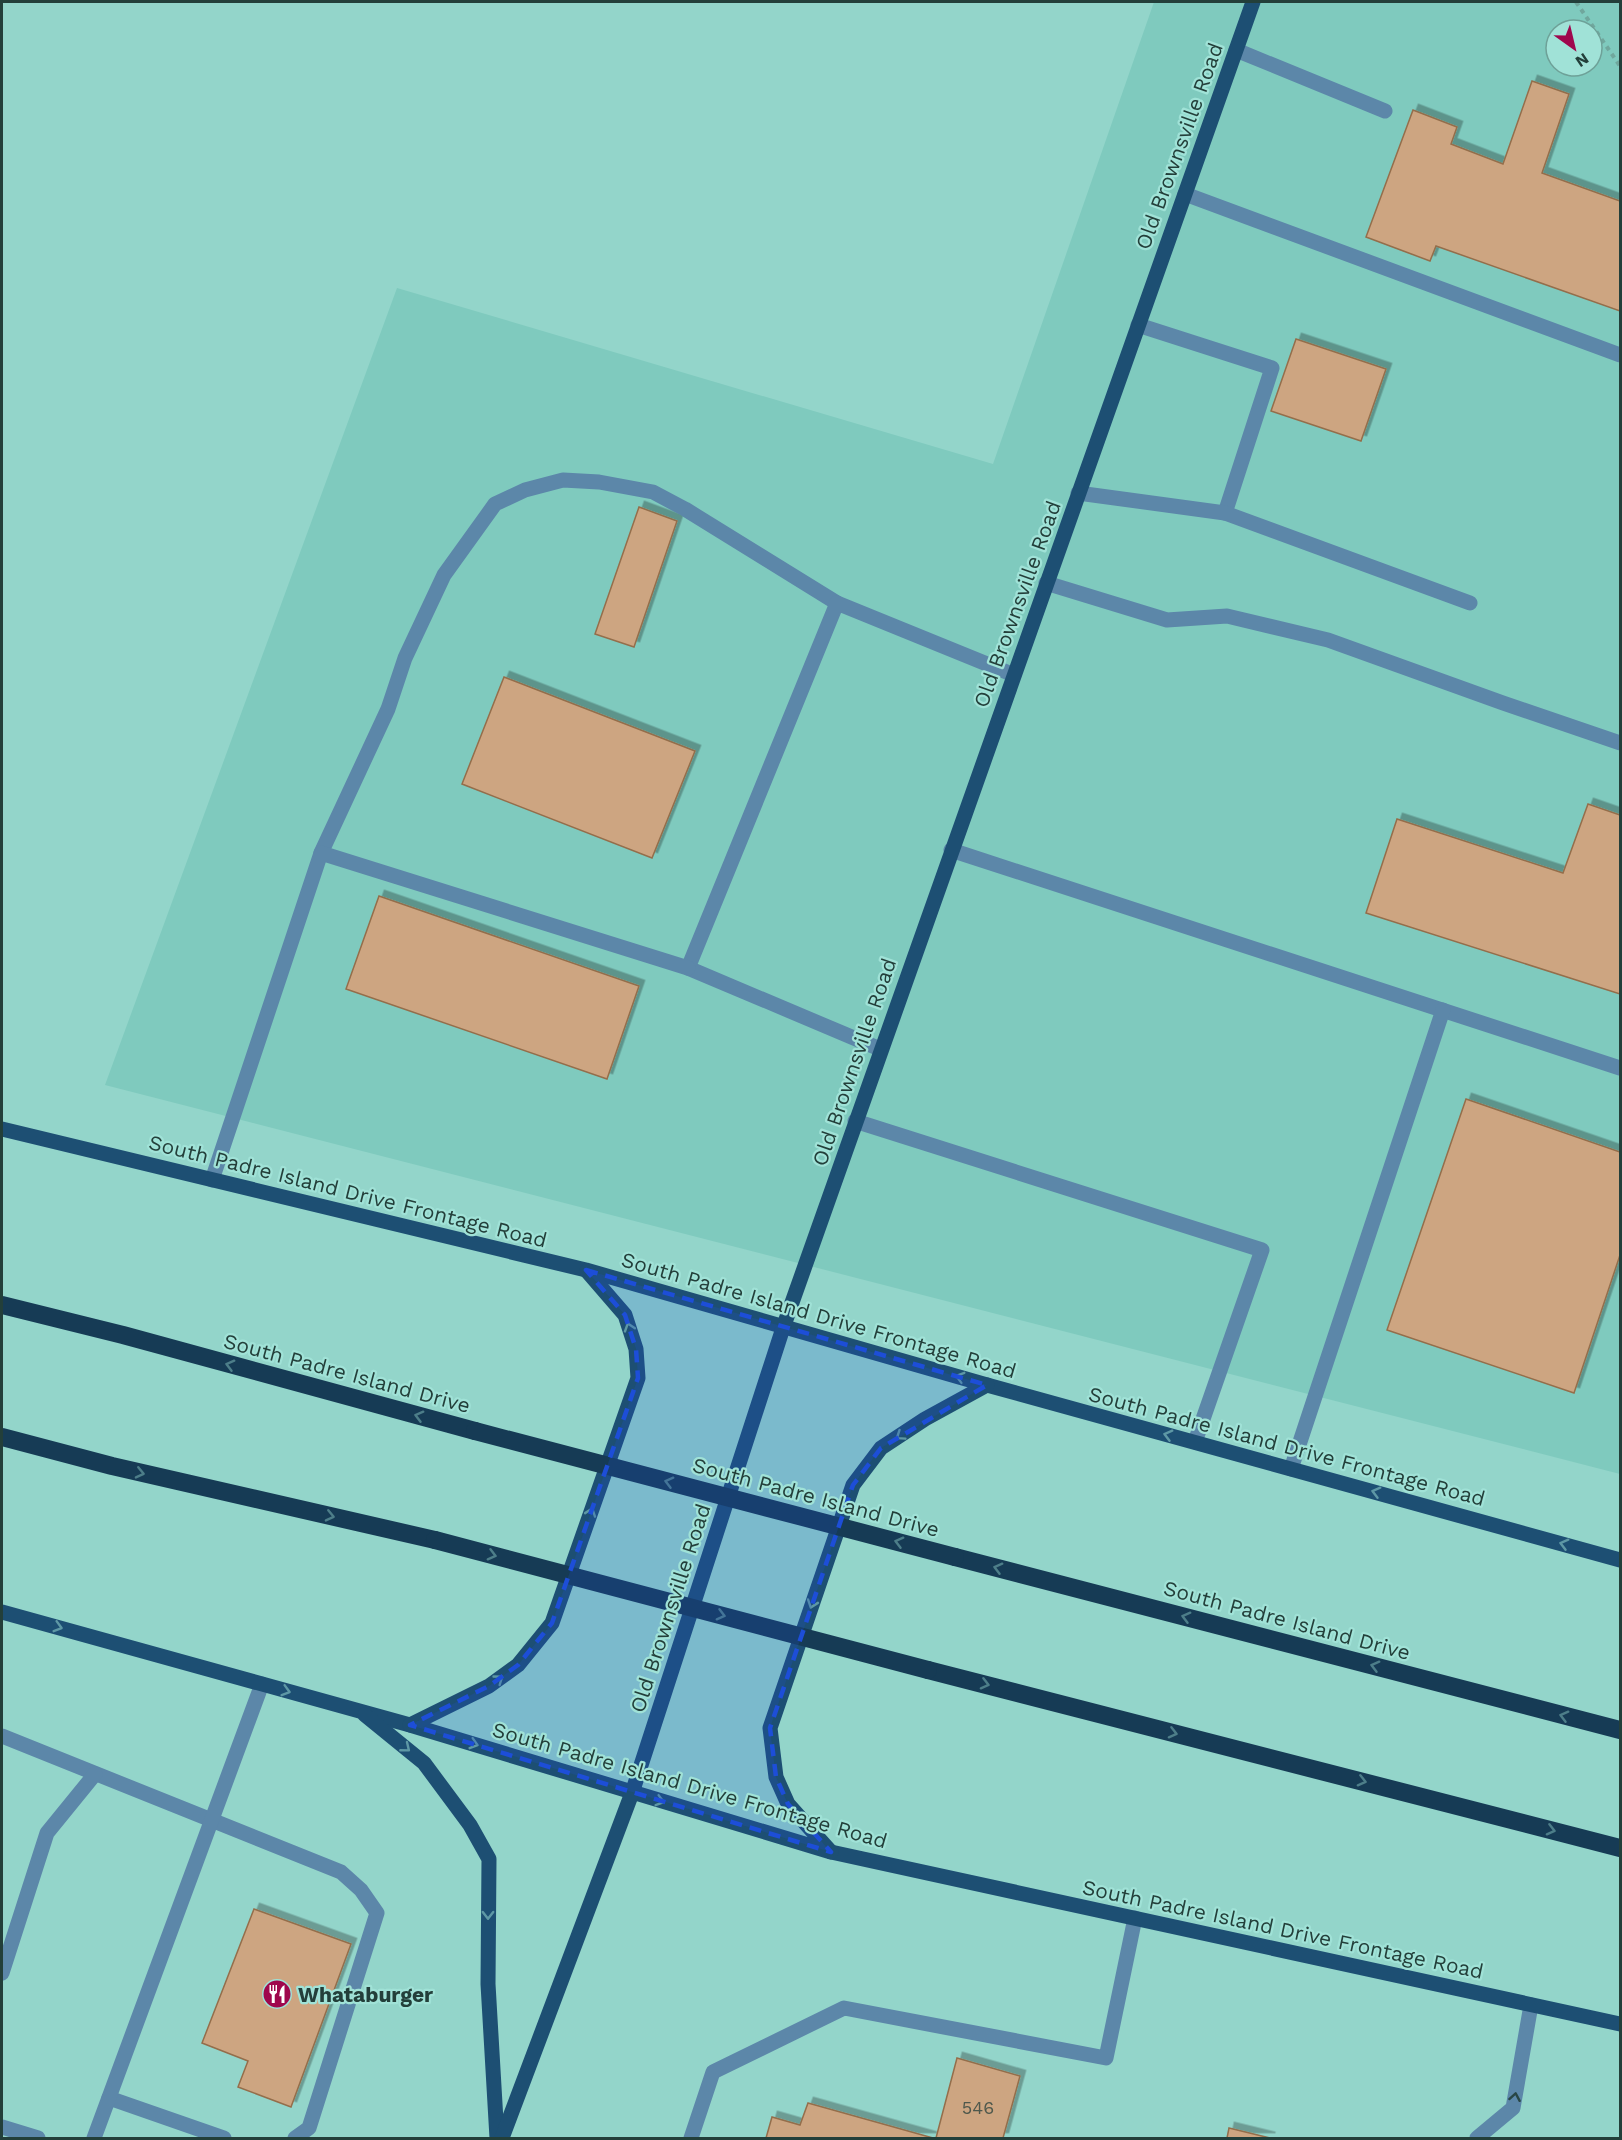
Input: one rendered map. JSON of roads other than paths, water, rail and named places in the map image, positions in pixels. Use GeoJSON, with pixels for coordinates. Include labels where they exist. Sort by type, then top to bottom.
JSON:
{"type":"FeatureCollection","features":[{"type":"Feature","properties":{"kind":"highway"},"geometry":{"type":"LineString","coordinates":[[2,1295],[123,1335]]}},
{"type":"Feature","properties":{"kind":"highway","name":"South Padre Island Drive"},"geometry":{"type":"LineString","coordinates":[[2,1305],[1620,1730]]}},
{"type":"Feature","properties":{"kind":"highway"},"geometry":{"type":"LineString","coordinates":[[2,1437],[112,1466],[435,1540],[928,1670],[1620,1848]]}},
{"type":"Feature","properties":{"kind":"highway"},"geometry":{"type":"LineString","coordinates":[[2,1445],[112,1466]]}},
{"type":"Feature","properties":{"kind":"main road","name":"Old Brownsville Road"},"geometry":{"type":"LineString","coordinates":[[502,2139],[632,1793],[783,1328],[1253,2]]}},
{"type":"Feature","properties":{"kind":"main road","name":"South Padre Island Drive Frontage Road"},"geometry":{"type":"LineString","coordinates":[[2,1129],[586,1270],[783,1328],[1620,1560]]}},
{"type":"Feature","properties":{"kind":"main road"},"geometry":{"type":"LineString","coordinates":[[410,1725],[489,1686],[518,1665],[552,1623],[638,1378],[636,1348],[625,1315],[586,1270]]}},
{"type":"Feature","properties":{"kind":"main road"},"geometry":{"type":"LineString","coordinates":[[831,1852],[788,1804],[776,1777],[770,1728],[853,1485],[881,1448],[925,1419],[987,1385]]}},
{"type":"Feature","properties":{"kind":"main road","name":"South Padre Island Drive Frontage Road"},"geometry":{"type":"LineString","coordinates":[[2,1612],[410,1725],[831,1852],[1620,2025]]}},
{"type":"Feature","properties":{"kind":"main road"},"geometry":{"type":"LineString","coordinates":[[361,1712],[424,1763],[470,1825],[489,1859],[488,1984],[497,2139]]}},
{"type":"Feature","properties":{"kind":"lane"},"geometry":{"type":"LineString","coordinates":[[1236,50],[1384,111]]}},
{"type":"Feature","properties":{"kind":"lane"},"geometry":{"type":"LineString","coordinates":[[1185,194],[1620,355]]}},
{"type":"Feature","properties":{"kind":"lane"},"geometry":{"type":"LineString","coordinates":[[1138,325],[1272,368],[1225,513]]}},
{"type":"Feature","properties":{"kind":"lane"},"geometry":{"type":"LineString","coordinates":[[212,1180],[321,853],[387,709],[405,658],[444,575],[495,504],[525,490],[563,480],[599,482],[653,492],[685,509],[837,603],[1014,675]]}},
{"type":"Feature","properties":{"kind":"lane"},"geometry":{"type":"LineString","coordinates":[[1078,494],[1225,513],[1470,603]]}},
{"type":"Feature","properties":{"kind":"lane"},"geometry":{"type":"LineString","coordinates":[[1046,583],[1167,620],[1227,616],[1328,640],[1620,743]]}},
{"type":"Feature","properties":{"kind":"lane"},"geometry":{"type":"LineString","coordinates":[[688,968],[837,603]]}},
{"type":"Feature","properties":{"kind":"lane"},"geometry":{"type":"LineString","coordinates":[[951,850],[1620,1068]]}},
{"type":"Feature","properties":{"kind":"lane"},"geometry":{"type":"LineString","coordinates":[[321,853],[688,968],[880,1049]]}},
{"type":"Feature","properties":{"kind":"lane"},"geometry":{"type":"LineString","coordinates":[[1291,1469],[1443,1010]]}},
{"type":"Feature","properties":{"kind":"lane"},"geometry":{"type":"LineString","coordinates":[[855,1121],[1262,1250],[1195,1443]]}},
{"type":"Feature","properties":{"kind":"lane"},"geometry":{"type":"LineString","coordinates":[[94,2139],[262,1684]]}},
{"type":"Feature","properties":{"kind":"lane"},"geometry":{"type":"LineString","coordinates":[[2,1736],[341,1872],[361,1890],[377,1913],[309,2128],[295,2139]]}},
{"type":"Feature","properties":{"kind":"lane"},"geometry":{"type":"LineString","coordinates":[[2,1973],[47,1833],[94,1774]]}},
{"type":"Feature","properties":{"kind":"lane"},"geometry":{"type":"LineString","coordinates":[[691,2139],[713,2072],[844,2008],[1107,2058],[1135,1918]]}},
{"type":"Feature","properties":{"kind":"lane"},"geometry":{"type":"LineString","coordinates":[[1477,2139],[1513,2108],[1531,2005]]}},
{"type":"Feature","properties":{"kind":"lane"},"geometry":{"type":"LineString","coordinates":[[109,2098],[224,2139]]}},
{"type":"Feature","properties":{"kind":"lane"},"geometry":{"type":"LineString","coordinates":[[2,2127],[38,2139]]}},
{"type":"Feature","properties":{"kind":"place","name":"Whataburger"},"geometry":{"type":"Point","coordinates":[277,1994]}}]}
